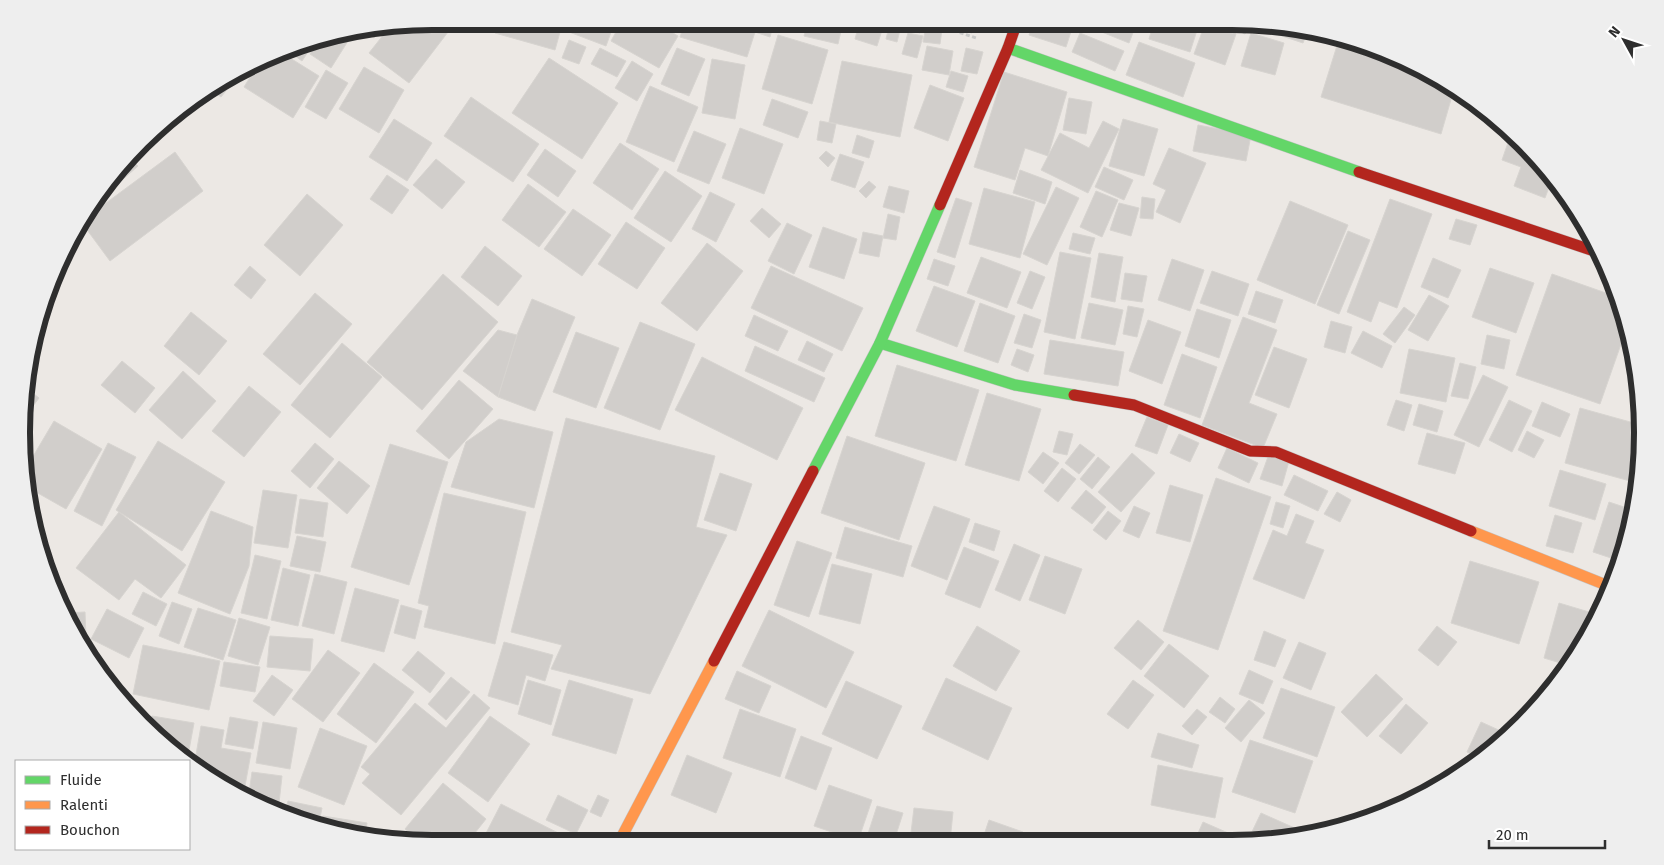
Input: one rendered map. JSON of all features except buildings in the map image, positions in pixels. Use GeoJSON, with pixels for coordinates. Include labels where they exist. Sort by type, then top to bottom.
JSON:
{"type":"FeatureCollection","features":[{"type":"Feature","properties":{"kind":"street"},"geometry":{"type":"LineString","coordinates":[[624,835],[880,342],[1014,30]]}},
{"type":"Feature","properties":{"kind":"street"},"geometry":{"type":"LineString","coordinates":[[1008,48],[1446,203],[1590,251]]}},
{"type":"Feature","properties":{"kind":"street"},"geometry":{"type":"LineString","coordinates":[[880,342],[1015,385],[1134,405],[1250,451],[1276,452],[1604,584]]}},
{"type":"Feature","properties":{"kind":"path"},"geometry":{"type":"LineString","coordinates":[[953,30],[1008,48]]}},
{"type":"Feature","properties":{"kind":"traffic: fast"},"geometry":{"type":"LineString","coordinates":[[1008,48],[1359,172]]}},
{"type":"Feature","properties":{"kind":"traffic: fast"},"geometry":{"type":"LineString","coordinates":[[813,471],[880,343],[940,205]]}},
{"type":"Feature","properties":{"kind":"traffic: fast"},"geometry":{"type":"LineString","coordinates":[[880,343],[1015,385],[1074,395]]}},
{"type":"Feature","properties":{"kind":"traffic: slow"},"geometry":{"type":"LineString","coordinates":[[1471,531],[1604,584]]}},
{"type":"Feature","properties":{"kind":"traffic: slow"},"geometry":{"type":"LineString","coordinates":[[623,835],[714,661]]}},
{"type":"Feature","properties":{"kind":"traffic: jam"},"geometry":{"type":"LineString","coordinates":[[940,205],[1014,30]]}},
{"type":"Feature","properties":{"kind":"traffic: jam"},"geometry":{"type":"LineString","coordinates":[[1359,172],[1590,250]]}},
{"type":"Feature","properties":{"kind":"traffic: jam"},"geometry":{"type":"LineString","coordinates":[[1074,395],[1134,405],[1250,451],[1276,452],[1471,531]]}},
{"type":"Feature","properties":{"kind":"traffic: jam"},"geometry":{"type":"LineString","coordinates":[[714,661],[813,471]]}}]}
